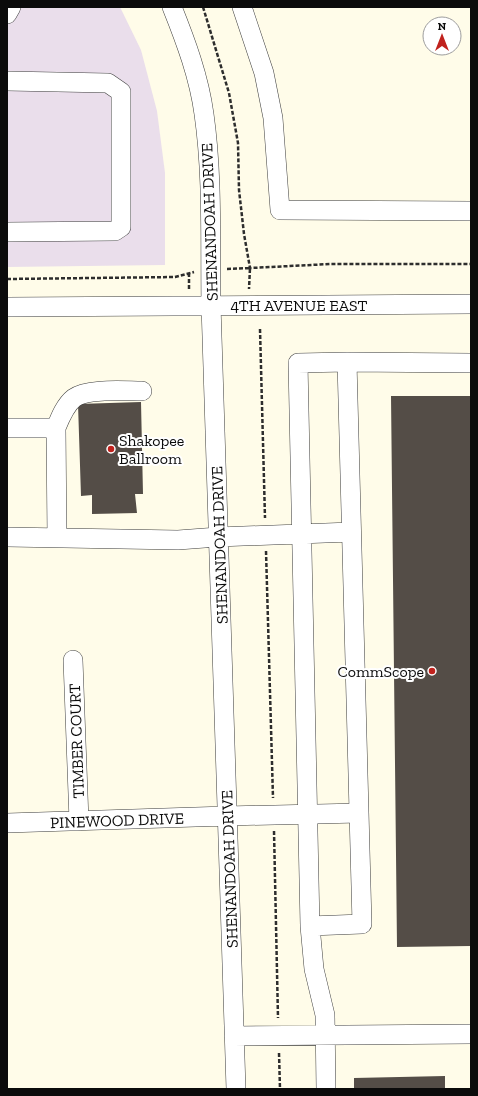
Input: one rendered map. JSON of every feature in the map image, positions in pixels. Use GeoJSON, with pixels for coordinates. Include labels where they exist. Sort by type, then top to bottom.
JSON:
{"type":"FeatureCollection","features":[{"type":"Feature","properties":{"kind":"street"},"geometry":{"type":"LineString","coordinates":[[7,14],[11,7]]}},
{"type":"Feature","properties":{"kind":"street","name":"SHENANDOAH DRIVE"},"geometry":{"type":"LineString","coordinates":[[172,7],[189,51],[204,113],[210,177],[211,305],[236,1089]]}},
{"type":"Feature","properties":{"kind":"street"},"geometry":{"type":"LineString","coordinates":[[242,7],[264,72],[273,118],[280,210],[471,211]]}},
{"type":"Feature","properties":{"kind":"street"},"geometry":{"type":"LineString","coordinates":[[7,82],[108,83],[121,92],[121,226],[115,231],[7,232]]}},
{"type":"Feature","properties":{"kind":"street","name":"4TH AVENUE EAST"},"geometry":{"type":"LineString","coordinates":[[7,307],[471,304]]}},
{"type":"Feature","properties":{"kind":"street"},"geometry":{"type":"LineString","coordinates":[[310,926],[362,924],[347,362]]}},
{"type":"Feature","properties":{"kind":"street"},"geometry":{"type":"LineString","coordinates":[[326,1089],[325,1015],[314,969],[310,926],[298,363],[471,363]]}},
{"type":"Feature","properties":{"kind":"street"},"geometry":{"type":"LineString","coordinates":[[57,538],[56,428],[64,411],[74,398],[87,393],[142,391]]}},
{"type":"Feature","properties":{"kind":"street"},"geometry":{"type":"LineString","coordinates":[[7,428],[56,428]]}},
{"type":"Feature","properties":{"kind":"street"},"geometry":{"type":"LineString","coordinates":[[7,537],[178,540],[352,532]]}},
{"type":"Feature","properties":{"kind":"street","name":"TIMBER COURT"},"geometry":{"type":"LineString","coordinates":[[73,660],[79,822]]}},
{"type":"Feature","properties":{"kind":"street","name":"PINEWOOD DRIVE"},"geometry":{"type":"LineString","coordinates":[[7,824],[359,813]]}},
{"type":"Feature","properties":{"kind":"street"},"geometry":{"type":"LineString","coordinates":[[234,1036],[471,1034]]}},
{"type":"Feature","properties":{"kind":"path"},"geometry":{"type":"LineString","coordinates":[[7,279],[175,277],[189,273]]}},
{"type":"Feature","properties":{"kind":"path"},"geometry":{"type":"LineString","coordinates":[[260,329],[280,1089]]}},
{"type":"Feature","properties":{"kind":"shaded area"},"geometry":{"type":"Polygon","coordinates":[[[7,7],[120,7],[141,50],[157,111],[165,173],[165,265],[7,267],[7,7]]]}},
{"type":"Feature","properties":{"kind":"building","name":"CommScope"},"geometry":{"type":"Polygon","coordinates":[[[391,396],[471,396],[471,946],[397,947],[391,396]]]}},
{"type":"Feature","properties":{"kind":"building","name":"Shakopee Ballroom"},"geometry":{"type":"Polygon","coordinates":[[[141,402],[143,494],[135,494],[137,513],[92,514],[92,495],[81,496],[78,404],[141,402]]]}},
{"type":"Feature","properties":{"kind":"building"},"geometry":{"type":"Polygon","coordinates":[[[445,1076],[445,1089],[354,1089],[354,1078],[445,1076]]]}},
{"type":"Feature","properties":{"kind":"place","name":"Shakopee Ballroom"},"geometry":{"type":"Point","coordinates":[111,449]}},
{"type":"Feature","properties":{"kind":"place","name":"CommScope"},"geometry":{"type":"Point","coordinates":[432,671]}}]}
